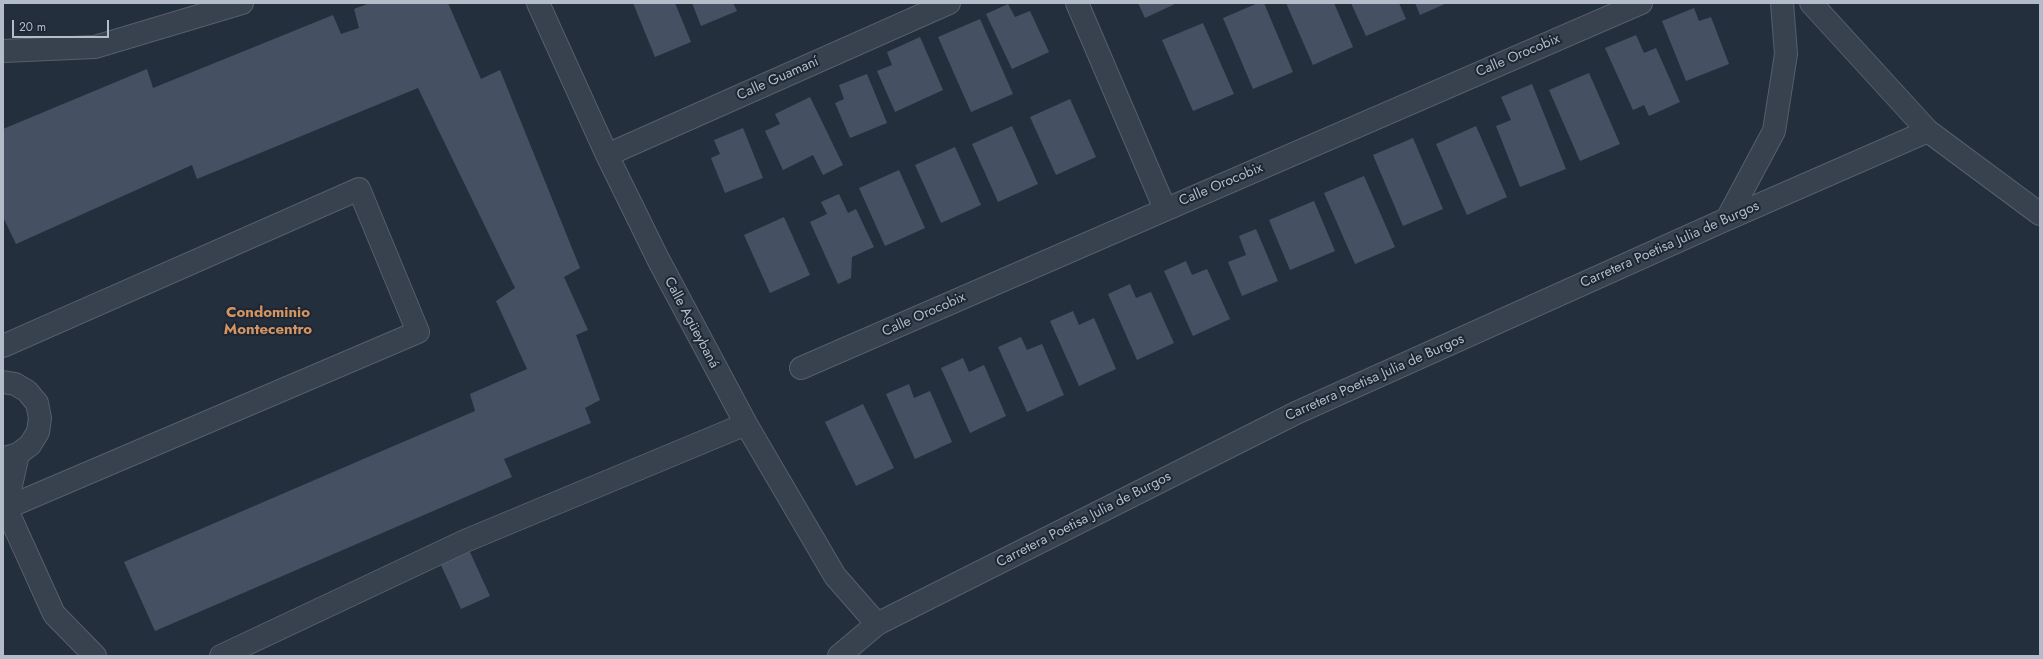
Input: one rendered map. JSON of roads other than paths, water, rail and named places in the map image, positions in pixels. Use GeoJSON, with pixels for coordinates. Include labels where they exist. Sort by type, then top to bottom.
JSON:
{"type":"FeatureCollection","features":[{"type":"Feature","properties":{"kind":"street"},"geometry":{"type":"LineString","coordinates":[[3,51],[95,47],[242,3]]}},
{"type":"Feature","properties":{"kind":"street","name":"Calle Agüeybaná"},"geometry":{"type":"LineString","coordinates":[[538,3],[607,154],[672,288],[746,424],[835,576],[877,624]]}},
{"type":"Feature","properties":{"kind":"street","name":"Calle Guamaní"},"geometry":{"type":"LineString","coordinates":[[607,154],[949,3]]}},
{"type":"Feature","properties":{"kind":"street"},"geometry":{"type":"LineString","coordinates":[[1077,3],[1165,209]]}},
{"type":"Feature","properties":{"kind":"street","name":"Calle Orocobix"},"geometry":{"type":"LineString","coordinates":[[801,368],[1641,3]]}},
{"type":"Feature","properties":{"kind":"street"},"geometry":{"type":"LineString","coordinates":[[1728,219],[1774,131],[1786,54],[1782,3]]}},
{"type":"Feature","properties":{"kind":"street"},"geometry":{"type":"LineString","coordinates":[[1811,3],[1928,131],[2040,214]]}},
{"type":"Feature","properties":{"kind":"street","name":"Carretera Poetisa Julia de Burgos"},"geometry":{"type":"LineString","coordinates":[[839,656],[877,624],[1296,413],[1928,131]]}},
{"type":"Feature","properties":{"kind":"street"},"geometry":{"type":"LineString","coordinates":[[3,346],[359,189],[418,332],[6,508]]}},
{"type":"Feature","properties":{"kind":"street"},"geometry":{"type":"LineString","coordinates":[[3,382],[15,384],[27,391],[37,403],[40,418],[38,432],[30,445],[11,456],[6,508],[54,614],[95,656]]}},
{"type":"Feature","properties":{"kind":"street"},"geometry":{"type":"LineString","coordinates":[[221,656],[465,541],[746,424]]}},
{"type":"Feature","properties":{"kind":"district","name":"Condominio Montecentro"},"geometry":{"type":"Point","coordinates":[268,322]}}]}
